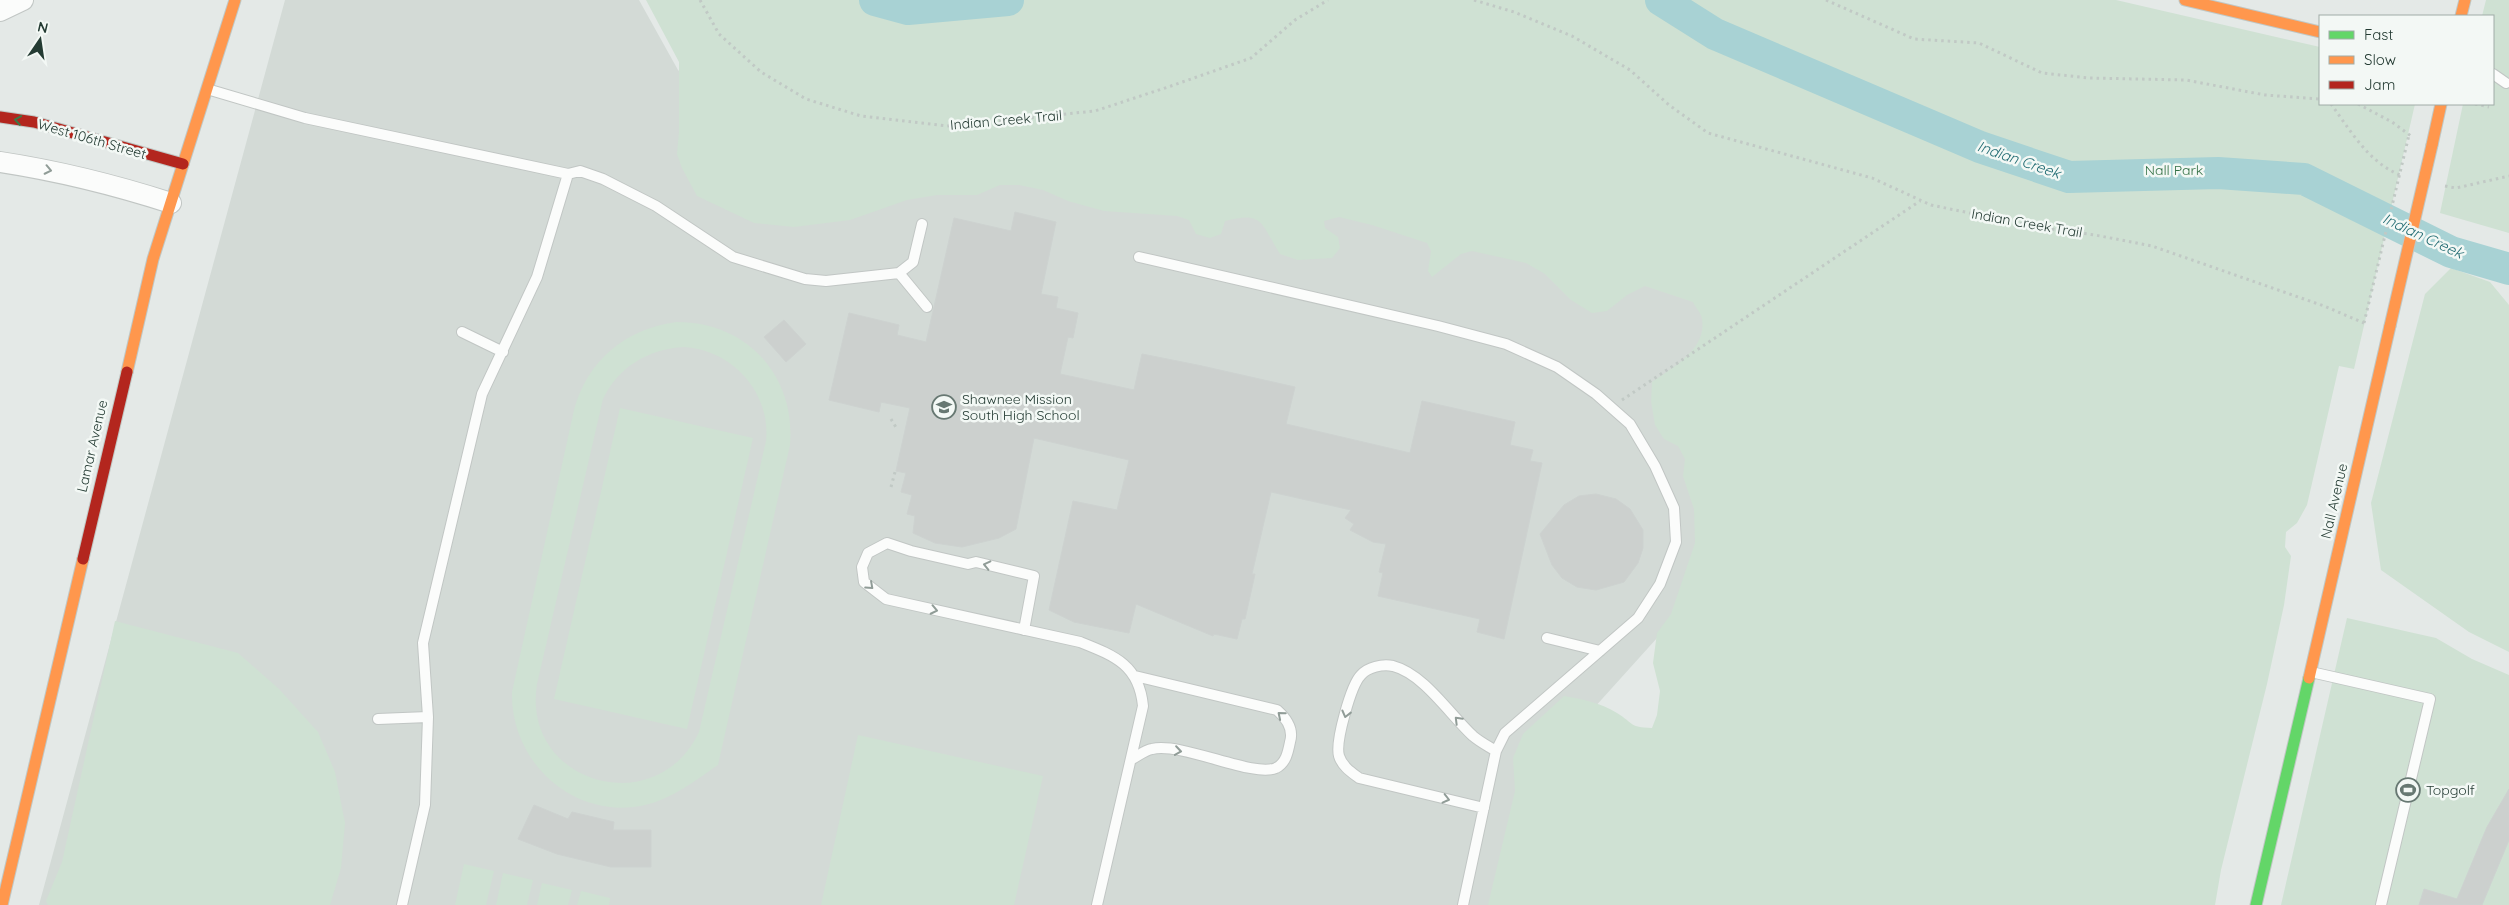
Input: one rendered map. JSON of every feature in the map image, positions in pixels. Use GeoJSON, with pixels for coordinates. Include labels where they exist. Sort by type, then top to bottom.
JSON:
{"type":"FeatureCollection","features":[{"type":"Feature","properties":{"kind":"street"},"geometry":{"type":"LineString","coordinates":[[0,11],[22,0]]}},
{"type":"Feature","properties":{"kind":"street","name":"Lamar Avenue"},"geometry":{"type":"LineString","coordinates":[[2,905],[117,404],[153,259],[235,0]]}},
{"type":"Feature","properties":{"kind":"street"},"geometry":{"type":"LineString","coordinates":[[2185,0],[2215,3],[2319,32]]}},
{"type":"Feature","properties":{"kind":"street"},"geometry":{"type":"LineString","coordinates":[[2461,15],[2465,0]]}},
{"type":"Feature","properties":{"kind":"street","name":"Nall Avenue"},"geometry":{"type":"LineString","coordinates":[[2256,905],[2441,105]]}},
{"type":"Feature","properties":{"kind":"street","name":"West 106th Street"},"geometry":{"type":"LineString","coordinates":[[0,117],[34,122],[183,164]]}},
{"type":"Feature","properties":{"kind":"street"},"geometry":{"type":"LineString","coordinates":[[0,162],[36,167],[116,185],[171,204]]}},
{"type":"Feature","properties":{"kind":"lane"},"geometry":{"type":"LineString","coordinates":[[2494,75],[2506,83]]}},
{"type":"Feature","properties":{"kind":"lane"},"geometry":{"type":"LineString","coordinates":[[206,89],[304,118],[568,174],[580,171],[603,179],[656,206],[733,257],[806,279],[826,281],[899,273],[913,262],[922,224]]}},
{"type":"Feature","properties":{"kind":"lane"},"geometry":{"type":"LineString","coordinates":[[402,905],[426,805],[428,717],[423,643],[482,394],[537,277],[568,174]]}},
{"type":"Feature","properties":{"kind":"lane"},"geometry":{"type":"LineString","coordinates":[[1139,257],[1438,326],[1506,344],[1557,367],[1596,394],[1630,424],[1655,466],[1674,508],[1676,542],[1660,584],[1638,618],[1506,733],[1496,751],[1463,905]]}},
{"type":"Feature","properties":{"kind":"lane"},"geometry":{"type":"LineString","coordinates":[[899,273],[927,307]]}},
{"type":"Feature","properties":{"kind":"lane"},"geometry":{"type":"LineString","coordinates":[[462,332],[503,352]]}},
{"type":"Feature","properties":{"kind":"lane"},"geometry":{"type":"LineString","coordinates":[[1024,630],[1034,576],[976,562],[968,564],[911,552],[887,544],[868,553],[862,567],[864,582],[886,599],[1024,630],[1080,642],[1109,654],[1130,669],[1135,676],[1141,687],[1143,706],[1097,905]]}},
{"type":"Feature","properties":{"kind":"lane"},"geometry":{"type":"LineString","coordinates":[[1547,638],[1600,651]]}},
{"type":"Feature","properties":{"kind":"lane"},"geometry":{"type":"LineString","coordinates":[[1484,808],[1359,778],[1351,772],[1343,764],[1338,749],[1354,686],[1361,674],[1378,666],[1392,666],[1408,672],[1474,736],[1496,751]]}},
{"type":"Feature","properties":{"kind":"lane"},"geometry":{"type":"LineString","coordinates":[[2310,671],[2430,699],[2381,905]]}},
{"type":"Feature","properties":{"kind":"lane"},"geometry":{"type":"LineString","coordinates":[[1132,759],[1152,749],[1178,750],[1259,770],[1276,768],[1286,758],[1291,738],[1288,719],[1277,710],[1135,676]]}},
{"type":"Feature","properties":{"kind":"lane"},"geometry":{"type":"LineString","coordinates":[[378,719],[428,717]]}},
{"type":"Feature","properties":{"kind":"path","name":"Indian Creek Trail"},"geometry":{"type":"LineString","coordinates":[[700,0],[719,34],[761,72],[806,99],[861,116],[947,126],[1095,111],[1251,58],[1295,20],[1328,0]]}},
{"type":"Feature","properties":{"kind":"path","name":"Indian Creek Trail"},"geometry":{"type":"LineString","coordinates":[[1474,0],[1514,12],[1572,36],[1630,70],[1669,105],[1708,133],[1872,178],[1930,205],[2037,227],[2096,235],[2152,246],[2316,303],[2364,323],[2409,135],[2392,122],[2360,105]]}},
{"type":"Feature","properties":{"kind":"path"},"geometry":{"type":"LineString","coordinates":[[1826,0],[1914,39],[1979,43],[2042,73],[2089,78],[2186,80],[2264,95],[2319,99]]}},
{"type":"Feature","properties":{"kind":"path"},"geometry":{"type":"LineString","coordinates":[[2480,105],[2489,107]]}},
{"type":"Feature","properties":{"kind":"path"},"geometry":{"type":"LineString","coordinates":[[1611,408],[1920,201]]}},
{"type":"Feature","properties":{"kind":"path"},"geometry":{"type":"LineString","coordinates":[[891,420],[896,429]]}},
{"type":"Feature","properties":{"kind":"path"},"geometry":{"type":"LineString","coordinates":[[891,487],[895,472]]}},
{"type":"Feature","properties":{"kind":"shaded area","name":"Shawnee Mission South High School"},"geometry":{"type":"Polygon","coordinates":[[[285,0],[639,0],[678,70],[741,132],[1705,246],[1713,498],[1676,617],[1547,760],[1517,905],[39,905],[285,0]]]}},
{"type":"Feature","properties":{"kind":"green space","name":"Nall Park"},"geometry":{"type":"Polygon","coordinates":[[[646,0],[2116,0],[2319,47],[2319,105],[2415,105],[2354,369],[2339,366],[2307,505],[2297,523],[2286,532],[2285,547],[2291,556],[2284,605],[2267,684],[2221,870],[2215,905],[1488,905],[1515,791],[1513,758],[1523,734],[1564,696],[1598,704],[1639,727],[1652,728],[1657,715],[1660,691],[1653,663],[1657,633],[1671,614],[1695,543],[1694,509],[1683,476],[1685,459],[1678,446],[1664,439],[1655,425],[1651,401],[1652,382],[1687,356],[1699,339],[1702,330],[1702,317],[1693,302],[1645,286],[1627,295],[1607,311],[1592,313],[1571,300],[1545,274],[1526,263],[1472,251],[1461,254],[1432,277],[1428,271],[1431,251],[1427,243],[1372,225],[1339,217],[1324,221],[1325,228],[1338,237],[1340,248],[1332,258],[1298,260],[1280,254],[1260,222],[1248,217],[1225,221],[1221,234],[1210,238],[1196,234],[1189,220],[1177,216],[1104,211],[1068,201],[1043,190],[1019,185],[1000,185],[977,195],[937,195],[907,200],[850,220],[794,227],[754,223],[697,196],[682,168],[677,154],[679,132],[679,62],[646,0]]]}},
{"type":"Feature","properties":{"kind":"green space"},"geometry":{"type":"Polygon","coordinates":[[[2486,0],[2509,0],[2509,233],[2440,213],[2463,105],[2494,105],[2494,15],[2482,15],[2486,0]]]}},
{"type":"Feature","properties":{"kind":"green space"},"geometry":{"type":"Polygon","coordinates":[[[2451,268],[2490,282],[2509,305],[2509,652],[2469,632],[2381,570],[2371,503],[2425,294],[2451,268]]]}},
{"type":"Feature","properties":{"kind":"green space"},"geometry":{"type":"Polygon","coordinates":[[[677,322],[702,324],[725,332],[745,343],[762,358],[775,376],[785,397],[790,420],[790,445],[718,765],[665,798],[645,805],[619,808],[594,804],[571,795],[551,781],[534,763],[522,741],[514,718],[512,692],[574,410],[580,392],[588,376],[611,350],[641,331],[658,325],[677,322]],[[684,347],[671,348],[636,361],[617,377],[603,399],[537,684],[538,718],[550,746],[570,767],[596,779],[625,783],[653,777],[679,760],[699,732],[766,441],[766,423],[762,406],[755,391],[745,377],[732,365],[718,356],[702,350],[684,347]]]}},
{"type":"Feature","properties":{"kind":"green space"},"geometry":{"type":"Polygon","coordinates":[[[620,408],[753,438],[687,729],[554,699],[620,408]]]}},
{"type":"Feature","properties":{"kind":"green space","name":"Topgolf"},"geometry":{"type":"Polygon","coordinates":[[[2347,618],[2436,638],[2472,659],[2509,675],[2509,905],[2281,905],[2347,618]]]}},
{"type":"Feature","properties":{"kind":"green space"},"geometry":{"type":"Polygon","coordinates":[[[115,621],[238,653],[279,689],[318,732],[335,772],[345,823],[341,868],[330,905],[48,905],[46,901],[62,862],[115,621]]]}},
{"type":"Feature","properties":{"kind":"green space"},"geometry":{"type":"Polygon","coordinates":[[[858,735],[1043,776],[1014,905],[821,905],[858,735]]]}},
{"type":"Feature","properties":{"kind":"green space"},"geometry":{"type":"Polygon","coordinates":[[[464,864],[494,871],[486,905],[455,905],[464,864]]]}},
{"type":"Feature","properties":{"kind":"green space"},"geometry":{"type":"Polygon","coordinates":[[[503,873],[533,880],[527,905],[496,905],[503,873]]]}},
{"type":"Feature","properties":{"kind":"green space"},"geometry":{"type":"Polygon","coordinates":[[[542,883],[572,890],[568,905],[537,905],[542,883]]]}},
{"type":"Feature","properties":{"kind":"green space"},"geometry":{"type":"Polygon","coordinates":[[[581,891],[610,898],[609,905],[577,905],[581,891]]]}},
{"type":"Feature","properties":{"kind":"building","name":"Shawnee Mission South High School"},"geometry":{"type":"Polygon","coordinates":[[[1015,212],[1056,222],[1041,294],[1058,297],[1056,308],[1078,313],[1073,338],[1068,337],[1060,374],[1134,390],[1142,354],[1202,366],[1295,387],[1286,424],[1410,453],[1422,401],[1515,422],[1510,445],[1533,450],[1530,461],[1542,463],[1504,639],[1477,632],[1480,619],[1378,596],[1383,573],[1379,572],[1386,544],[1373,542],[1350,530],[1354,524],[1345,518],[1351,510],[1271,492],[1252,574],[1255,574],[1245,619],[1242,619],[1237,639],[1214,634],[1213,636],[1136,604],[1129,633],[1074,622],[1049,610],[1073,501],[1117,510],[1129,460],[1034,438],[1016,529],[999,538],[962,547],[935,543],[913,533],[915,516],[907,514],[912,495],[901,492],[906,473],[896,471],[910,408],[881,402],[879,412],[829,400],[849,313],[899,325],[897,335],[926,342],[954,218],[1011,231],[1015,212]]]}},
{"type":"Feature","properties":{"kind":"building"},"geometry":{"type":"Polygon","coordinates":[[[784,320],[806,344],[786,362],[764,337],[784,320]]]}},
{"type":"Feature","properties":{"kind":"building"},"geometry":{"type":"Polygon","coordinates":[[[1596,494],[1616,499],[1630,509],[1643,530],[1643,548],[1638,563],[1624,582],[1596,590],[1577,587],[1562,578],[1552,565],[1540,534],[1564,505],[1579,496],[1596,494]]]}},
{"type":"Feature","properties":{"kind":"building","name":"Topgolf"},"geometry":{"type":"Polygon","coordinates":[[[2509,789],[2509,840],[2482,905],[2419,905],[2424,889],[2457,899],[2487,827],[2509,789]]]}},
{"type":"Feature","properties":{"kind":"building"},"geometry":{"type":"Polygon","coordinates":[[[534,805],[568,819],[572,812],[614,822],[613,830],[651,830],[651,867],[611,867],[557,854],[518,839],[534,805]]]}},
{"type":"Feature","properties":{"kind":"waterway","name":"Indian Creek"},"geometry":{"type":"LineString","coordinates":[[875,0],[908,9],[1008,0]]}},
{"type":"Feature","properties":{"kind":"waterway","name":"Indian Creek"},"geometry":{"type":"LineString","coordinates":[[1661,0],[1715,34],[1980,147],[2069,177],[2218,173],[2304,179],[2451,252],[2509,269]]}},
{"type":"Feature","properties":{"kind":"traffic: fast"},"geometry":{"type":"LineString","coordinates":[[2256,905],[2309,678]]}},
{"type":"Feature","properties":{"kind":"traffic: slow"},"geometry":{"type":"LineString","coordinates":[[127,372],[153,259],[235,0]]}},
{"type":"Feature","properties":{"kind":"traffic: slow"},"geometry":{"type":"LineString","coordinates":[[2185,0],[2319,32]]}},
{"type":"Feature","properties":{"kind":"traffic: slow"},"geometry":{"type":"LineString","coordinates":[[2461,15],[2465,0]]}},
{"type":"Feature","properties":{"kind":"traffic: slow"},"geometry":{"type":"LineString","coordinates":[[2432,145],[2441,105]]}},
{"type":"Feature","properties":{"kind":"traffic: slow"},"geometry":{"type":"LineString","coordinates":[[2390,326],[2432,145]]}},
{"type":"Feature","properties":{"kind":"traffic: slow"},"geometry":{"type":"LineString","coordinates":[[2309,678],[2390,326]]}},
{"type":"Feature","properties":{"kind":"traffic: slow"},"geometry":{"type":"LineString","coordinates":[[2,905],[83,559]]}},
{"type":"Feature","properties":{"kind":"traffic: jam"},"geometry":{"type":"LineString","coordinates":[[0,117],[34,122],[183,164]]}},
{"type":"Feature","properties":{"kind":"traffic: jam"},"geometry":{"type":"LineString","coordinates":[[83,559],[127,372]]}},
{"type":"Feature","properties":{"kind":"place","name":"Shawnee Mission South High School"},"geometry":{"type":"Point","coordinates":[944,407]}},
{"type":"Feature","properties":{"kind":"place","name":"Topgolf"},"geometry":{"type":"Point","coordinates":[2408,790]}}]}
